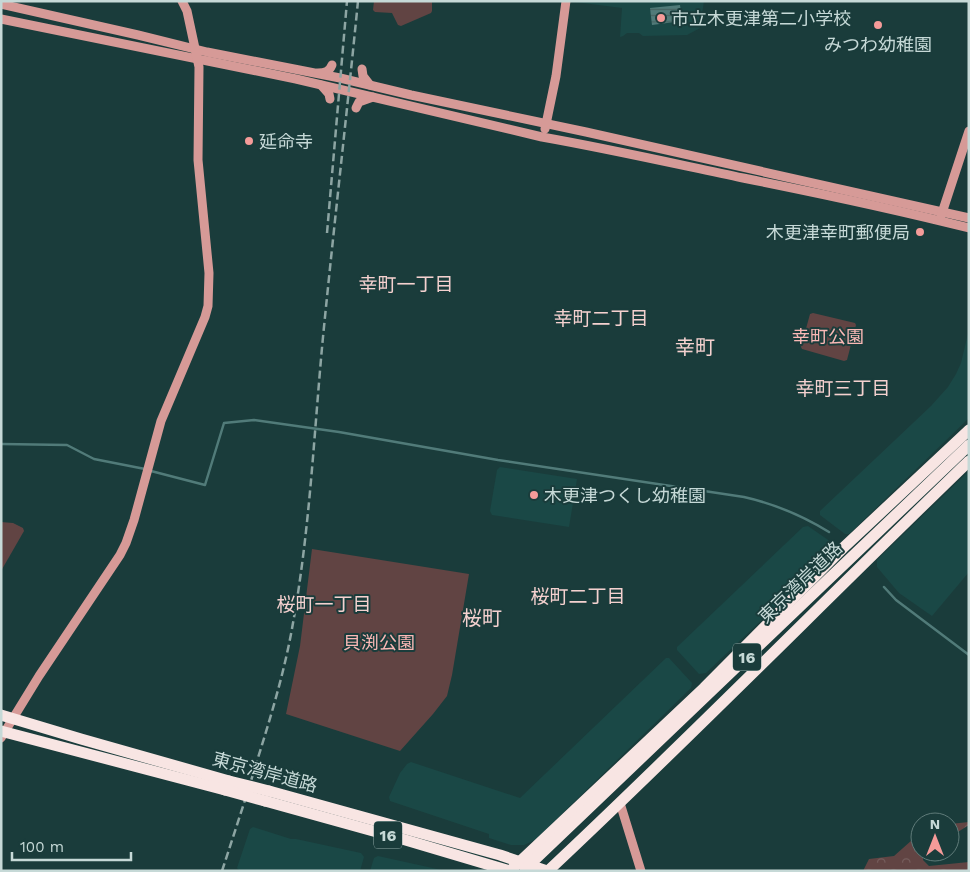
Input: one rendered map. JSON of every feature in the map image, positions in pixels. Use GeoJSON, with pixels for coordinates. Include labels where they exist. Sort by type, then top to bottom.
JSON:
{"type":"FeatureCollection","features":[{"type":"Feature","properties":{"kind":"highway","name":"16"},"geometry":{"type":"LineString","coordinates":[[523,867],[851,540],[969,428]]}},
{"type":"Feature","properties":{"kind":"highway","name":"東京湾岸道路"},"geometry":{"type":"LineString","coordinates":[[1,715],[227,785],[523,867],[969,445]]}},
{"type":"Feature","properties":{"kind":"highway","name":"東京湾岸道路"},"geometry":{"type":"LineString","coordinates":[[548,871],[969,462]]}},
{"type":"Feature","properties":{"kind":"highway","name":"東京湾岸道路"},"geometry":{"type":"LineString","coordinates":[[2,734],[227,785]]}},
{"type":"Feature","properties":{"kind":"highway","name":"東京湾岸道路"},"geometry":{"type":"LineString","coordinates":[[267,796],[510,871]]}},
{"type":"Feature","properties":{"kind":"highway","name":"16"},"geometry":{"type":"LineString","coordinates":[[523,867],[548,871]]}},
{"type":"Feature","properties":{"kind":"highway"},"geometry":{"type":"LineString","coordinates":[[510,871],[523,867]]}},
{"type":"Feature","properties":{"kind":"street"},"geometry":{"type":"LineString","coordinates":[[2,734],[120,555],[126,543],[161,421],[208,306],[209,273],[198,160],[200,67],[187,11],[182,1]]}},
{"type":"Feature","properties":{"kind":"street"},"geometry":{"type":"LineString","coordinates":[[542,137],[547,124],[556,76],[566,1]]}},
{"type":"Feature","properties":{"kind":"street"},"geometry":{"type":"LineString","coordinates":[[1,4],[138,34],[196,54],[542,137],[941,216],[969,218]]}},
{"type":"Feature","properties":{"kind":"street"},"geometry":{"type":"LineString","coordinates":[[1,19],[196,54],[311,72],[412,96],[547,124],[941,216],[969,228]]}},
{"type":"Feature","properties":{"kind":"street"},"geometry":{"type":"LineString","coordinates":[[311,72],[327,72],[332,65]]}},
{"type":"Feature","properties":{"kind":"street"},"geometry":{"type":"LineString","coordinates":[[362,69],[363,76],[370,85]]}},
{"type":"Feature","properties":{"kind":"street"},"geometry":{"type":"LineString","coordinates":[[321,85],[329,94],[330,99]]}},
{"type":"Feature","properties":{"kind":"street"},"geometry":{"type":"LineString","coordinates":[[356,108],[359,102],[374,97]]}},
{"type":"Feature","properties":{"kind":"street"},"geometry":{"type":"LineString","coordinates":[[941,216],[969,131]]}},
{"type":"Feature","properties":{"kind":"street"},"geometry":{"type":"LineString","coordinates":[[620,803],[641,871]]}},
{"type":"Feature","properties":{"kind":"shaded area","name":"市立木更津第二小学校"},"geometry":{"type":"Polygon","coordinates":[[[575,1],[704,1],[700,28],[687,35],[643,36],[639,33],[627,33],[620,37],[622,8],[575,1]]]}},
{"type":"Feature","properties":{"kind":"shaded area"},"geometry":{"type":"Polygon","coordinates":[[[680,5],[682,21],[652,25],[650,8],[680,5]]]}},
{"type":"Feature","properties":{"kind":"shaded area"},"geometry":{"type":"Polygon","coordinates":[[[969,329],[969,418],[849,534],[845,534],[820,515],[820,511],[931,406],[948,387],[961,363],[969,329]]]}},
{"type":"Feature","properties":{"kind":"shaded area","name":"木更津つくし幼稚園"},"geometry":{"type":"Polygon","coordinates":[[[500,467],[577,479],[569,527],[492,515],[490,511],[497,470],[500,467]]]}},
{"type":"Feature","properties":{"kind":"shaded area"},"geometry":{"type":"Polygon","coordinates":[[[969,471],[969,572],[932,616],[899,593],[877,567],[877,560],[969,471]]]}},
{"type":"Feature","properties":{"kind":"shaded area"},"geometry":{"type":"Polygon","coordinates":[[[808,526],[834,544],[835,547],[832,553],[706,673],[699,674],[677,650],[677,647],[803,527],[808,526]]]}},
{"type":"Feature","properties":{"kind":"shaded area"},"geometry":{"type":"Polygon","coordinates":[[[666,658],[669,658],[692,683],[691,688],[535,840],[524,845],[511,845],[489,838],[489,834],[390,801],[389,797],[400,773],[411,762],[520,798],[666,658]]]}},
{"type":"Feature","properties":{"kind":"shaded area"},"geometry":{"type":"Polygon","coordinates":[[[253,827],[291,839],[361,853],[364,857],[360,871],[240,871],[237,868],[250,829],[253,827]]]}},
{"type":"Feature","properties":{"kind":"shaded area"},"geometry":{"type":"Polygon","coordinates":[[[378,856],[446,871],[370,871],[374,858],[378,856]]]}},
{"type":"Feature","properties":{"kind":"green space"},"geometry":{"type":"Polygon","coordinates":[[[374,1],[432,1],[432,11],[401,26],[398,25],[392,13],[375,12],[373,10],[374,1]]]}},
{"type":"Feature","properties":{"kind":"green space","name":"幸町公園"},"geometry":{"type":"Polygon","coordinates":[[[813,313],[855,323],[847,360],[844,361],[802,349],[810,314],[813,313]]]}},
{"type":"Feature","properties":{"kind":"green space"},"geometry":{"type":"Polygon","coordinates":[[[1,522],[13,523],[23,528],[24,531],[1,571],[1,522]]]}},
{"type":"Feature","properties":{"kind":"green space","name":"貝渕公園"},"geometry":{"type":"Polygon","coordinates":[[[312,549],[469,574],[447,696],[400,751],[286,714],[300,646],[312,549]]]}},
{"type":"Feature","properties":{"kind":"green space"},"geometry":{"type":"Polygon","coordinates":[[[969,822],[969,825],[960,831],[960,823],[969,822]]]}},
{"type":"Feature","properties":{"kind":"green space"},"geometry":{"type":"Polygon","coordinates":[[[910,842],[910,862],[925,862],[929,866],[969,862],[969,871],[863,871],[869,859],[894,856],[910,842]]]}},
{"type":"Feature","properties":{"kind":"waterway"},"geometry":{"type":"LineString","coordinates":[[151,471],[205,485],[224,423],[254,420],[339,432],[498,460],[744,497],[788,511],[829,532]]}},
{"type":"Feature","properties":{"kind":"waterway"},"geometry":{"type":"LineString","coordinates":[[1,444],[67,445],[94,459],[145,469]]}},
{"type":"Feature","properties":{"kind":"waterway"},"geometry":{"type":"LineString","coordinates":[[884,587],[896,600],[969,655]]}},
{"type":"Feature","properties":{"kind":"railway"},"geometry":{"type":"LineString","coordinates":[[327,233],[347,1]]}},
{"type":"Feature","properties":{"kind":"railway"},"geometry":{"type":"LineString","coordinates":[[222,871],[249,789],[277,693],[290,641],[299,588],[308,516],[323,337],[358,1]]}},
{"type":"Feature","properties":{"kind":"place","name":"市立木更津第二小学校"},"geometry":{"type":"Point","coordinates":[661,18]}},
{"type":"Feature","properties":{"kind":"place","name":"みつわ幼稚園"},"geometry":{"type":"Point","coordinates":[878,25]}},
{"type":"Feature","properties":{"kind":"place","name":"延命寺"},"geometry":{"type":"Point","coordinates":[249,141]}},
{"type":"Feature","properties":{"kind":"place","name":"木更津幸町郵便局"},"geometry":{"type":"Point","coordinates":[920,232]}},
{"type":"Feature","properties":{"kind":"place","name":"木更津つくし幼稚園"},"geometry":{"type":"Point","coordinates":[534,495]}},
{"type":"Feature","properties":{"kind":"district","name":"幸町一丁目"},"geometry":{"type":"Point","coordinates":[406,284]}},
{"type":"Feature","properties":{"kind":"district","name":"幸町二丁目"},"geometry":{"type":"Point","coordinates":[601,318]}},
{"type":"Feature","properties":{"kind":"district","name":"幸町"},"geometry":{"type":"Point","coordinates":[695,347]}},
{"type":"Feature","properties":{"kind":"district","name":"幸町三丁目"},"geometry":{"type":"Point","coordinates":[843,388]}},
{"type":"Feature","properties":{"kind":"district","name":"桜町二丁目"},"geometry":{"type":"Point","coordinates":[578,596]}},
{"type":"Feature","properties":{"kind":"district","name":"桜町一丁目"},"geometry":{"type":"Point","coordinates":[324,604]}},
{"type":"Feature","properties":{"kind":"district","name":"桜町"},"geometry":{"type":"Point","coordinates":[482,618]}}]}
